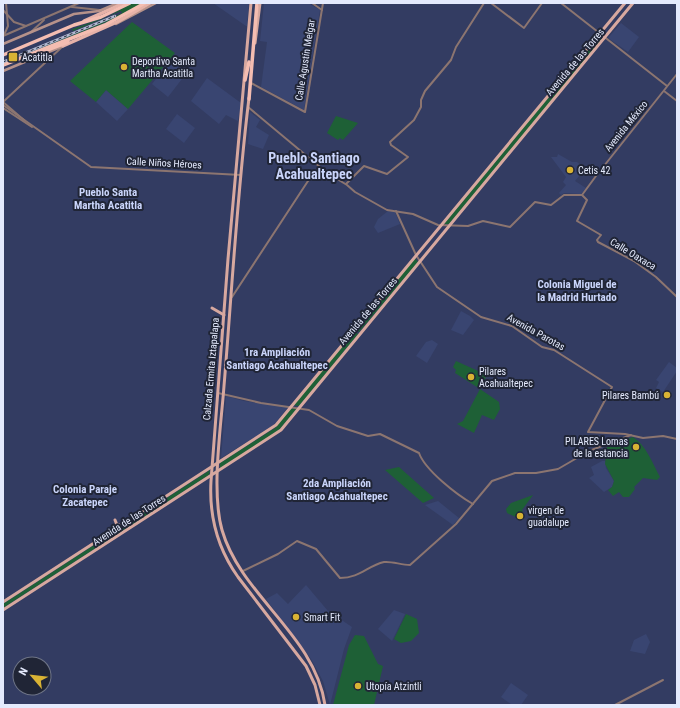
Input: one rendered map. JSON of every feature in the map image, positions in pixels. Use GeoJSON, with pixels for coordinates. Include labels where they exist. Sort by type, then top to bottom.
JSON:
{"type":"FeatureCollection","features":[{"type":"Feature","properties":{"kind":"highway"},"geometry":{"type":"LineString","coordinates":[[3,55],[74,25],[117,4],[124,3]]}},
{"type":"Feature","properties":{"kind":"highway"},"geometry":{"type":"LineString","coordinates":[[74,25],[110,13],[130,3]]}},
{"type":"Feature","properties":{"kind":"highway"},"geometry":{"type":"LineString","coordinates":[[17,60],[105,25],[145,3]]}},
{"type":"Feature","properties":{"kind":"highway"},"geometry":{"type":"LineString","coordinates":[[3,65],[68,42],[117,22],[150,3]]}},
{"type":"Feature","properties":{"kind":"highway"},"geometry":{"type":"LineString","coordinates":[[245,80],[257,3]]}},
{"type":"Feature","properties":{"kind":"highway"},"geometry":{"type":"LineString","coordinates":[[249,99],[250,72],[257,3]]}},
{"type":"Feature","properties":{"kind":"highway"},"geometry":{"type":"LineString","coordinates":[[63,46],[68,42]]}},
{"type":"Feature","properties":{"kind":"main road"},"geometry":{"type":"LineString","coordinates":[[3,71],[133,16],[156,3]]}},
{"type":"Feature","properties":{"kind":"main road","name":"Calzada Ermita Iztapalapa"},"geometry":{"type":"LineString","coordinates":[[251,3],[217,393],[211,476],[212,514],[221,547],[228,562],[236,575],[306,666],[315,685],[320,705]]}},
{"type":"Feature","properties":{"kind":"main road","name":"Calzada Ermita Iztapalapa"},"geometry":{"type":"LineString","coordinates":[[257,3],[228,332],[218,472],[218,510],[227,545],[234,559],[242,572],[306,655],[319,680],[325,705]]}},
{"type":"Feature","properties":{"kind":"main road","name":"Avenida de las Torres"},"geometry":{"type":"LineString","coordinates":[[3,602],[272,428],[355,330],[625,3]]}},
{"type":"Feature","properties":{"kind":"main road","name":"Avenida de las Torres"},"geometry":{"type":"LineString","coordinates":[[3,610],[276,434],[633,3]]}},
{"type":"Feature","properties":{"kind":"main road"},"geometry":{"type":"LineString","coordinates":[[3,44],[75,14],[101,10],[117,4]]}},
{"type":"Feature","properties":{"kind":"main road"},"geometry":{"type":"LineString","coordinates":[[46,54],[50,56],[49,60]]}},
{"type":"Feature","properties":{"kind":"main road"},"geometry":{"type":"LineString","coordinates":[[226,278],[233,279]]}},
{"type":"Feature","properties":{"kind":"main road"},"geometry":{"type":"LineString","coordinates":[[212,308],[224,315]]}},
{"type":"Feature","properties":{"kind":"main road"},"geometry":{"type":"LineString","coordinates":[[355,330],[360,334]]}},
{"type":"Feature","properties":{"kind":"main road"},"geometry":{"type":"LineString","coordinates":[[222,332],[228,332]]}},
{"type":"Feature","properties":{"kind":"main road"},"geometry":{"type":"LineString","coordinates":[[156,503],[156,508],[160,510]]}},
{"type":"Feature","properties":{"kind":"main road"},"geometry":{"type":"LineString","coordinates":[[150,507],[154,510],[152,515]]}},
{"type":"Feature","properties":{"kind":"main road"},"geometry":{"type":"LineString","coordinates":[[116,520],[117,525],[121,525]]}},
{"type":"Feature","properties":{"kind":"main road"},"geometry":{"type":"LineString","coordinates":[[221,547],[227,545]]}},
{"type":"Feature","properties":{"kind":"main road"},"geometry":{"type":"LineString","coordinates":[[228,562],[234,559]]}},
{"type":"Feature","properties":{"kind":"street"},"geometry":{"type":"LineString","coordinates":[[4,35],[8,29],[6,3]]}},
{"type":"Feature","properties":{"kind":"street"},"geometry":{"type":"LineString","coordinates":[[4,35],[79,3]]}},
{"type":"Feature","properties":{"kind":"street"},"geometry":{"type":"LineString","coordinates":[[312,3],[322,10]]}},
{"type":"Feature","properties":{"kind":"street","name":"Calle Agustín Melgar"},"geometry":{"type":"LineString","coordinates":[[251,83],[305,112],[323,3]]}},
{"type":"Feature","properties":{"kind":"street"},"geometry":{"type":"LineString","coordinates":[[346,184],[364,166],[387,174],[408,157],[391,145],[390,142],[413,122],[417,115],[425,91],[446,66],[484,3]]}},
{"type":"Feature","properties":{"kind":"street"},"geometry":{"type":"LineString","coordinates":[[491,3],[524,28],[542,3]]}},
{"type":"Feature","properties":{"kind":"street"},"geometry":{"type":"LineString","coordinates":[[561,3],[667,86]]}},
{"type":"Feature","properties":{"kind":"street"},"geometry":{"type":"LineString","coordinates":[[70,7],[101,10]]}},
{"type":"Feature","properties":{"kind":"street"},"geometry":{"type":"LineString","coordinates":[[3,10],[16,23],[27,26]]}},
{"type":"Feature","properties":{"kind":"street"},"geometry":{"type":"LineString","coordinates":[[28,34],[46,18]]}},
{"type":"Feature","properties":{"kind":"street"},"geometry":{"type":"LineString","coordinates":[[25,123],[3,102],[63,46]]}},
{"type":"Feature","properties":{"kind":"street","name":"Avenida México"},"geometry":{"type":"LineString","coordinates":[[582,196],[596,176],[677,74]]}},
{"type":"Feature","properties":{"kind":"street"},"geometry":{"type":"LineString","coordinates":[[664,91],[677,101]]}},
{"type":"Feature","properties":{"kind":"street"},"geometry":{"type":"LineString","coordinates":[[3,107],[25,123]]}},
{"type":"Feature","properties":{"kind":"street"},"geometry":{"type":"LineString","coordinates":[[3,107],[19,117],[25,123]]}},
{"type":"Feature","properties":{"kind":"street"},"geometry":{"type":"LineString","coordinates":[[248,107],[319,167],[346,184],[355,192],[387,210],[412,214],[440,226],[468,226],[482,220],[510,227],[535,202],[551,205],[564,195],[582,196]]}},
{"type":"Feature","properties":{"kind":"street","name":"Calle Niños Héroes"},"geometry":{"type":"LineString","coordinates":[[25,123],[91,167],[241,175]]}},
{"type":"Feature","properties":{"kind":"street"},"geometry":{"type":"LineString","coordinates":[[231,298],[319,167]]}},
{"type":"Feature","properties":{"kind":"street","name":"Calle Oaxaca"},"geometry":{"type":"LineString","coordinates":[[582,196],[586,200],[577,221],[601,235],[597,240],[598,242],[634,261],[656,277],[677,297]]}},
{"type":"Feature","properties":{"kind":"street","name":"Avenida Parotas"},"geometry":{"type":"LineString","coordinates":[[396,211],[416,255],[437,287],[476,314],[512,326],[542,347],[554,350],[612,387],[588,432],[631,435]]}},
{"type":"Feature","properties":{"kind":"street"},"geometry":{"type":"LineString","coordinates":[[217,393],[261,403],[299,407],[312,411],[337,426],[368,436],[380,434],[419,453],[422,461],[426,465],[452,489],[473,504]]}},
{"type":"Feature","properties":{"kind":"street"},"geometry":{"type":"LineString","coordinates":[[242,572],[278,554],[297,541],[316,550],[340,578],[356,576],[369,568],[387,562],[410,565],[445,534],[473,504],[488,485],[496,479],[515,473],[531,473],[558,469],[589,451],[631,435],[643,438],[663,436],[677,439]]}},
{"type":"Feature","properties":{"kind":"street"},"geometry":{"type":"LineString","coordinates":[[615,705],[663,680]]}},
{"type":"Feature","properties":{"kind":"shaded area"},"geometry":{"type":"Polygon","coordinates":[[[213,3],[249,3],[247,26],[246,26],[213,3]]]}},
{"type":"Feature","properties":{"kind":"shaded area"},"geometry":{"type":"Polygon","coordinates":[[[264,3],[308,3],[320,10],[304,110],[261,87],[267,42],[260,41],[264,3]]]}},
{"type":"Feature","properties":{"kind":"shaded area"},"geometry":{"type":"Polygon","coordinates":[[[621,23],[639,37],[628,52],[608,38],[621,23]]]}},
{"type":"Feature","properties":{"kind":"shaded area"},"geometry":{"type":"Polygon","coordinates":[[[172,59],[181,67],[180,71],[185,75],[168,97],[152,84],[172,59]]]}},
{"type":"Feature","properties":{"kind":"shaded area"},"geometry":{"type":"Polygon","coordinates":[[[207,78],[241,103],[238,121],[226,115],[219,124],[191,101],[207,78]]]}},
{"type":"Feature","properties":{"kind":"shaded area"},"geometry":{"type":"Polygon","coordinates":[[[106,90],[128,109],[117,121],[96,102],[106,90]]]}},
{"type":"Feature","properties":{"kind":"shaded area"},"geometry":{"type":"Polygon","coordinates":[[[250,112],[260,120],[256,127],[269,135],[263,149],[248,144],[250,112]]]}},
{"type":"Feature","properties":{"kind":"shaded area"},"geometry":{"type":"Polygon","coordinates":[[[177,114],[195,128],[184,143],[166,129],[177,114]]]}},
{"type":"Feature","properties":{"kind":"shaded area"},"geometry":{"type":"Polygon","coordinates":[[[558,154],[572,162],[577,162],[585,169],[575,181],[586,188],[581,194],[564,193],[561,195],[559,193],[566,185],[563,182],[566,177],[551,157],[557,157],[558,154]]]}},
{"type":"Feature","properties":{"kind":"shaded area"},"geometry":{"type":"Polygon","coordinates":[[[388,211],[395,212],[400,224],[378,233],[374,227],[378,219],[388,211]]]}},
{"type":"Feature","properties":{"kind":"shaded area"},"geometry":{"type":"Polygon","coordinates":[[[461,311],[474,320],[463,335],[451,330],[461,311]]]}},
{"type":"Feature","properties":{"kind":"shaded area"},"geometry":{"type":"Polygon","coordinates":[[[432,340],[438,344],[427,363],[416,356],[426,342],[432,340]]]}},
{"type":"Feature","properties":{"kind":"shaded area"},"geometry":{"type":"Polygon","coordinates":[[[669,362],[677,368],[677,371],[663,392],[656,388],[659,382],[656,380],[669,362]]]}},
{"type":"Feature","properties":{"kind":"shaded area"},"geometry":{"type":"Polygon","coordinates":[[[226,396],[244,401],[288,407],[274,425],[221,458],[226,396]]]}},
{"type":"Feature","properties":{"kind":"shaded area"},"geometry":{"type":"Polygon","coordinates":[[[605,461],[606,468],[614,481],[612,487],[604,492],[589,478],[594,475],[591,467],[605,461]]]}},
{"type":"Feature","properties":{"kind":"shaded area"},"geometry":{"type":"Polygon","coordinates":[[[438,501],[459,518],[453,525],[425,505],[438,501]]]}},
{"type":"Feature","properties":{"kind":"shaded area"},"geometry":{"type":"Polygon","coordinates":[[[306,585],[328,611],[352,627],[344,649],[330,705],[323,681],[311,659],[266,599],[277,593],[288,604],[306,585]]]}},
{"type":"Feature","properties":{"kind":"shaded area"},"geometry":{"type":"Polygon","coordinates":[[[394,610],[405,614],[392,641],[378,629],[394,610]]]}},
{"type":"Feature","properties":{"kind":"shaded area"},"geometry":{"type":"Polygon","coordinates":[[[646,634],[650,642],[645,654],[630,651],[634,640],[646,634]]]}},
{"type":"Feature","properties":{"kind":"shaded area"},"geometry":{"type":"Polygon","coordinates":[[[511,683],[528,695],[521,705],[512,705],[501,697],[511,683]]]}},
{"type":"Feature","properties":{"kind":"green space"},"geometry":{"type":"Polygon","coordinates":[[[132,3],[148,3],[102,24],[3,63],[122,13],[121,11],[109,16],[132,3]]]}},
{"type":"Feature","properties":{"kind":"green space"},"geometry":{"type":"Polygon","coordinates":[[[109,16],[73,31],[72,29],[109,16]]]}},
{"type":"Feature","properties":{"kind":"green space","name":"Deportivo Santa Martha Acatitla"},"geometry":{"type":"Polygon","coordinates":[[[132,22],[175,53],[128,109],[106,90],[96,102],[70,81],[132,22]]]}},
{"type":"Feature","properties":{"kind":"green space"},"geometry":{"type":"Polygon","coordinates":[[[599,36],[603,39],[449,224],[444,224],[599,36]]]}},
{"type":"Feature","properties":{"kind":"green space"},"geometry":{"type":"Polygon","coordinates":[[[336,116],[358,123],[343,140],[340,138],[338,140],[327,133],[336,116]]]}},
{"type":"Feature","properties":{"kind":"green space"},"geometry":{"type":"Polygon","coordinates":[[[415,258],[418,262],[359,332],[356,330],[415,258]]]}},
{"type":"Feature","properties":{"kind":"green space"},"geometry":{"type":"Polygon","coordinates":[[[355,332],[358,334],[299,406],[293,405],[355,332]]]}},
{"type":"Feature","properties":{"kind":"green space"},"geometry":{"type":"Polygon","coordinates":[[[456,361],[487,375],[480,389],[455,373],[456,370],[453,367],[456,361]]]}},
{"type":"Feature","properties":{"kind":"green space"},"geometry":{"type":"Polygon","coordinates":[[[480,389],[499,402],[500,409],[494,420],[482,415],[474,433],[457,424],[463,421],[480,389]]]}},
{"type":"Feature","properties":{"kind":"green space"},"geometry":{"type":"Polygon","coordinates":[[[291,408],[297,409],[277,432],[220,469],[220,463],[275,428],[291,408]]]}},
{"type":"Feature","properties":{"kind":"green space"},"geometry":{"type":"Polygon","coordinates":[[[633,437],[642,445],[660,477],[657,480],[643,478],[634,487],[635,489],[629,497],[623,497],[619,492],[613,496],[608,490],[612,487],[614,481],[605,464],[607,446],[633,437]]]}},
{"type":"Feature","properties":{"kind":"green space"},"geometry":{"type":"Polygon","coordinates":[[[399,467],[434,498],[423,503],[385,470],[399,467]]]}},
{"type":"Feature","properties":{"kind":"green space"},"geometry":{"type":"Polygon","coordinates":[[[210,470],[209,475],[3,608],[3,604],[210,470]]]}},
{"type":"Feature","properties":{"kind":"green space"},"geometry":{"type":"Polygon","coordinates":[[[533,495],[522,510],[523,512],[520,519],[507,513],[506,509],[511,503],[533,495]]]}},
{"type":"Feature","properties":{"kind":"green space"},"geometry":{"type":"Polygon","coordinates":[[[406,614],[417,619],[419,633],[411,641],[401,643],[394,639],[406,614]]]}},
{"type":"Feature","properties":{"kind":"green space","name":"Utopía Atzintli"},"geometry":{"type":"Polygon","coordinates":[[[355,635],[364,636],[378,664],[383,666],[374,705],[333,705],[349,645],[355,635]]]}},
{"type":"Feature","properties":{"kind":"railway"},"geometry":{"type":"LineString","coordinates":[[3,62],[115,16]]}},
{"type":"Feature","properties":{"kind":"place","name":"Acatitla"},"geometry":{"type":"Point","coordinates":[13,57]}},
{"type":"Feature","properties":{"kind":"place","name":"Deportivo Santa Martha Acatitla"},"geometry":{"type":"Point","coordinates":[124,67]}},
{"type":"Feature","properties":{"kind":"place","name":"Cetis 42"},"geometry":{"type":"Point","coordinates":[570,170]}},
{"type":"Feature","properties":{"kind":"place","name":"Pilares Acahualtepec"},"geometry":{"type":"Point","coordinates":[471,377]}},
{"type":"Feature","properties":{"kind":"place","name":"Pilares Bambú"},"geometry":{"type":"Point","coordinates":[667,395]}},
{"type":"Feature","properties":{"kind":"place","name":"PILARES Lomas de la estancia"},"geometry":{"type":"Point","coordinates":[636,447]}},
{"type":"Feature","properties":{"kind":"place","name":"virgen de guadalupe"},"geometry":{"type":"Point","coordinates":[520,516]}},
{"type":"Feature","properties":{"kind":"place","name":"Smart Fit"},"geometry":{"type":"Point","coordinates":[296,617]}},
{"type":"Feature","properties":{"kind":"place","name":"Utopía Atzintli"},"geometry":{"type":"Point","coordinates":[358,686]}},
{"type":"Feature","properties":{"kind":"district","name":"Pueblo Santiago Acahualtepec"},"geometry":{"type":"Point","coordinates":[314,166]}},
{"type":"Feature","properties":{"kind":"district","name":"Pueblo Santa Martha Acatitla"},"geometry":{"type":"Point","coordinates":[108,198]}},
{"type":"Feature","properties":{"kind":"district","name":"Colonia Miguel de la Madrid Hurtado"},"geometry":{"type":"Point","coordinates":[577,290]}},
{"type":"Feature","properties":{"kind":"district","name":"1ra Ampliación Santiago Acahualtepec"},"geometry":{"type":"Point","coordinates":[277,358]}},
{"type":"Feature","properties":{"kind":"district","name":"2da Ampliación Santiago Acahualtepec"},"geometry":{"type":"Point","coordinates":[337,489]}},
{"type":"Feature","properties":{"kind":"district","name":"Colonia Paraje Zacatepec"},"geometry":{"type":"Point","coordinates":[85,495]}}]}
